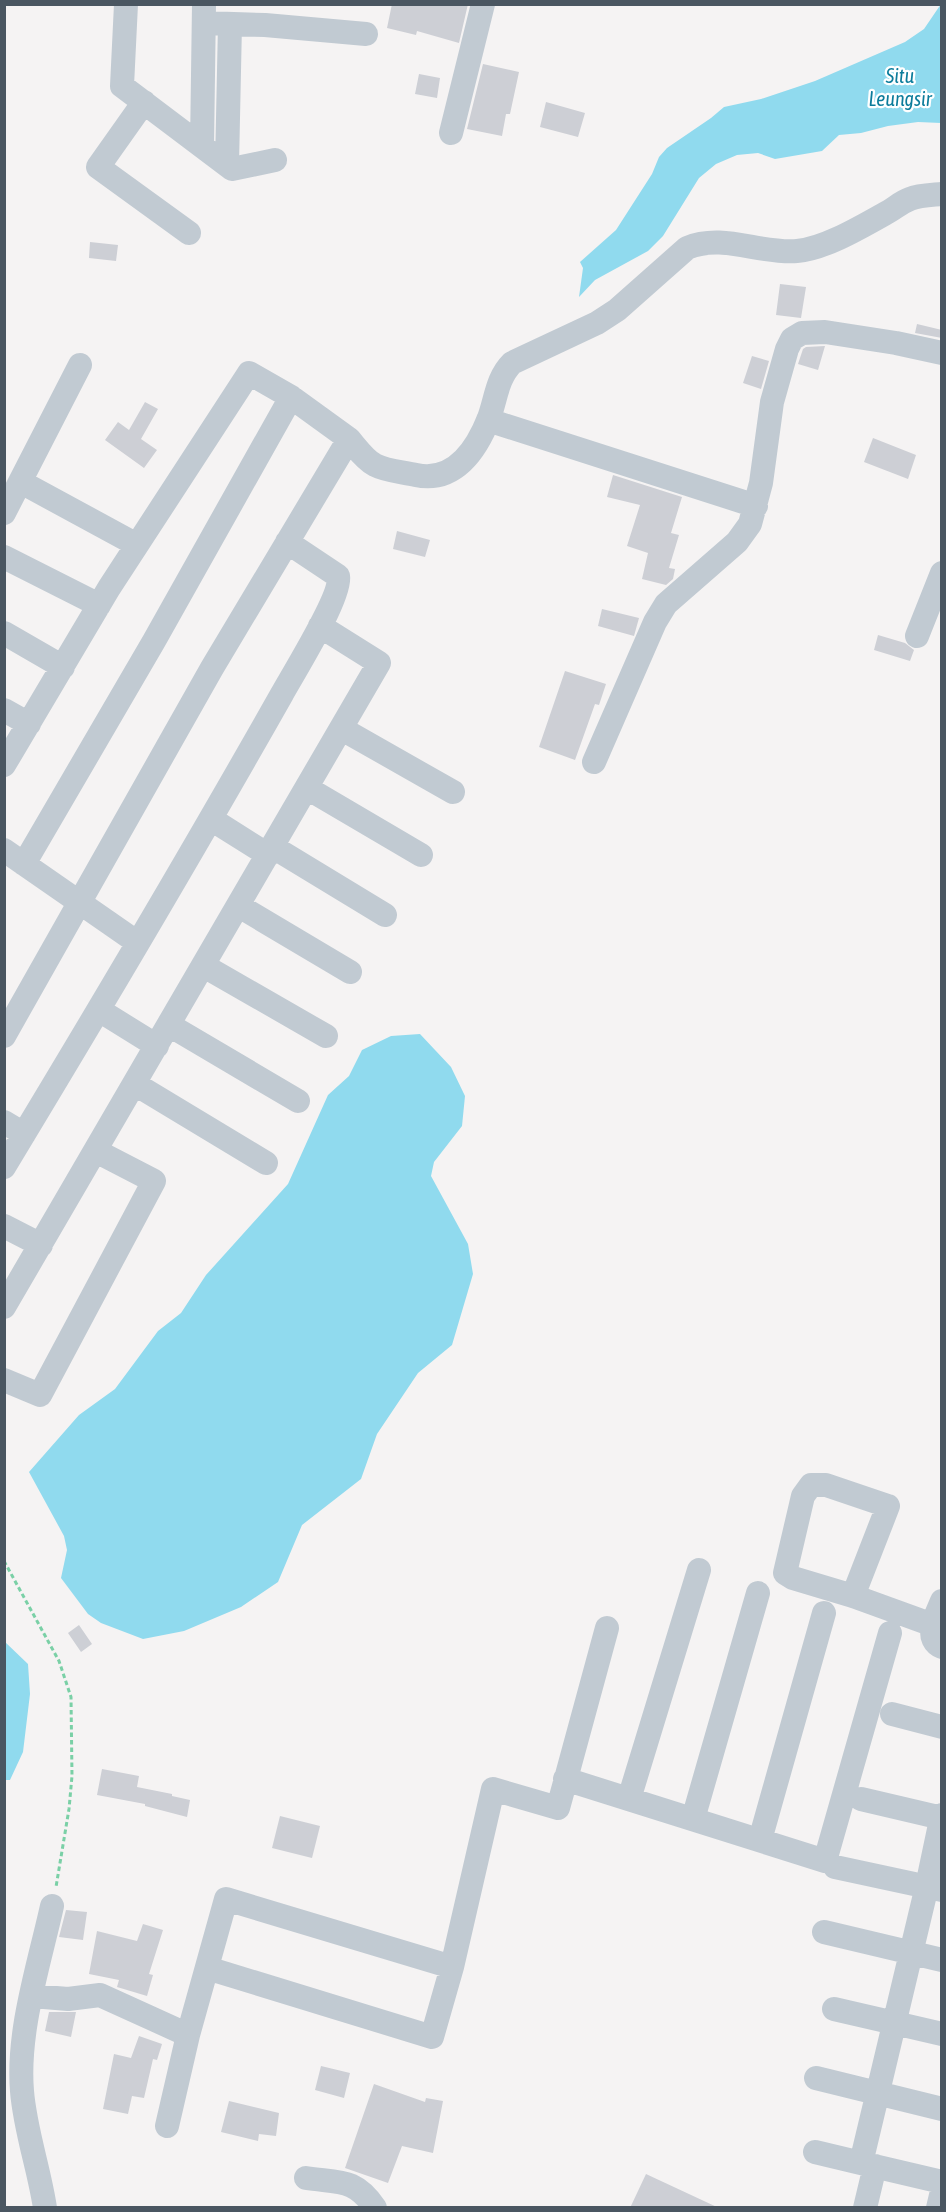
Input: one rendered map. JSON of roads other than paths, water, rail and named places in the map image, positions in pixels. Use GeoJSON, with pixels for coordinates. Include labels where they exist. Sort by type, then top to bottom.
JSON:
{"type":"FeatureCollection","features":[{"type":"Feature","properties":{"kind":"street"},"geometry":{"type":"LineString","coordinates":[[126,4],[123,86],[232,169],[275,160]]}},
{"type":"Feature","properties":{"kind":"street"},"geometry":{"type":"LineString","coordinates":[[451,133],[483,4]]}},
{"type":"Feature","properties":{"kind":"street"},"geometry":{"type":"LineString","coordinates":[[202,146],[204,14],[231,24],[366,34]]}},
{"type":"Feature","properties":{"kind":"street"},"geometry":{"type":"LineString","coordinates":[[226,165],[231,24]]}},
{"type":"Feature","properties":{"kind":"street"},"geometry":{"type":"LineString","coordinates":[[144,102],[98,167],[189,233]]}},
{"type":"Feature","properties":{"kind":"street"},"geometry":{"type":"LineString","coordinates":[[4,765],[99,605],[249,373],[291,397],[349,439],[374,465],[433,477],[446,474],[469,455],[488,420],[503,372],[512,363],[597,323],[617,310],[687,248],[701,242],[718,241],[775,251],[812,248],[909,199],[942,194]]}},
{"type":"Feature","properties":{"kind":"street"},"geometry":{"type":"LineString","coordinates":[[594,762],[655,622],[666,604],[737,542],[750,524],[761,483],[772,402],[792,339],[802,333],[825,332],[942,353]]}},
{"type":"Feature","properties":{"kind":"street"},"geometry":{"type":"LineString","coordinates":[[4,513],[80,365]]}},
{"type":"Feature","properties":{"kind":"street"},"geometry":{"type":"LineString","coordinates":[[24,864],[291,397]]}},
{"type":"Feature","properties":{"kind":"street"},"geometry":{"type":"LineString","coordinates":[[488,420],[756,506]]}},
{"type":"Feature","properties":{"kind":"street"},"geometry":{"type":"LineString","coordinates":[[4,1036],[212,668],[349,439]]}},
{"type":"Feature","properties":{"kind":"street"},"geometry":{"type":"LineString","coordinates":[[21,482],[138,545]]}},
{"type":"Feature","properties":{"kind":"street"},"geometry":{"type":"LineString","coordinates":[[4,1167],[14,1128],[99,1010],[320,626],[338,586],[338,576],[287,542]]}},
{"type":"Feature","properties":{"kind":"street"},"geometry":{"type":"LineString","coordinates":[[4,557],[99,605]]}},
{"type":"Feature","properties":{"kind":"street"},"geometry":{"type":"LineString","coordinates":[[917,636],[942,573]]}},
{"type":"Feature","properties":{"kind":"street"},"geometry":{"type":"LineString","coordinates":[[4,1307],[379,663],[320,626]]}},
{"type":"Feature","properties":{"kind":"street"},"geometry":{"type":"LineString","coordinates":[[4,633],[63,667]]}},
{"type":"Feature","properties":{"kind":"street"},"geometry":{"type":"LineString","coordinates":[[4,710],[29,724]]}},
{"type":"Feature","properties":{"kind":"street"},"geometry":{"type":"LineString","coordinates":[[342,729],[453,792]]}},
{"type":"Feature","properties":{"kind":"street"},"geometry":{"type":"LineString","coordinates":[[307,788],[421,855]]}},
{"type":"Feature","properties":{"kind":"street"},"geometry":{"type":"LineString","coordinates":[[211,819],[385,915]]}},
{"type":"Feature","properties":{"kind":"street"},"geometry":{"type":"LineString","coordinates":[[4,850],[138,943]]}},
{"type":"Feature","properties":{"kind":"street"},"geometry":{"type":"LineString","coordinates":[[239,906],[350,972]]}},
{"type":"Feature","properties":{"kind":"street"},"geometry":{"type":"LineString","coordinates":[[204,966],[326,1036]]}},
{"type":"Feature","properties":{"kind":"street"},"geometry":{"type":"LineString","coordinates":[[99,1010],[157,1046]]}},
{"type":"Feature","properties":{"kind":"street"},"geometry":{"type":"LineString","coordinates":[[169,1025],[298,1101]]}},
{"type":"Feature","properties":{"kind":"street"},"geometry":{"type":"LineString","coordinates":[[135,1084],[266,1163]]}},
{"type":"Feature","properties":{"kind":"street"},"geometry":{"type":"LineString","coordinates":[[4,1380],[40,1395],[154,1181],[96,1151]]}},
{"type":"Feature","properties":{"kind":"street"},"geometry":{"type":"LineString","coordinates":[[4,1226],[41,1245]]}},
{"type":"Feature","properties":{"kind":"street"},"geometry":{"type":"LineString","coordinates":[[853,1596],[888,1506],[826,1485],[811,1485],[803,1496],[785,1573],[793,1578],[853,1596],[933,1625]]}},
{"type":"Feature","properties":{"kind":"street"},"geometry":{"type":"LineString","coordinates":[[629,1799],[699,1570]]}},
{"type":"Feature","properties":{"kind":"street"},"geometry":{"type":"LineString","coordinates":[[693,1819],[758,1593]]}},
{"type":"Feature","properties":{"kind":"street"},"geometry":{"type":"LineString","coordinates":[[942,1601],[933,1625],[932,1637],[936,1645],[942,1647]]}},
{"type":"Feature","properties":{"kind":"street"},"geometry":{"type":"LineString","coordinates":[[760,1840],[824,1613]]}},
{"type":"Feature","properties":{"kind":"street"},"geometry":{"type":"LineString","coordinates":[[207,1968],[432,2037],[452,1967],[494,1789],[558,1808],[607,1628]]}},
{"type":"Feature","properties":{"kind":"street"},"geometry":{"type":"LineString","coordinates":[[565,1779],[825,1861],[890,1633]]}},
{"type":"Feature","properties":{"kind":"street"},"geometry":{"type":"LineString","coordinates":[[892,1714],[942,1727]]}},
{"type":"Feature","properties":{"kind":"street"},"geometry":{"type":"LineString","coordinates":[[861,1799],[941,1817],[934,1888],[911,1953],[878,2093],[868,2165],[865,2208]]}},
{"type":"Feature","properties":{"kind":"street"},"geometry":{"type":"LineString","coordinates":[[835,1867],[934,1888]]}},
{"type":"Feature","properties":{"kind":"street"},"geometry":{"type":"LineString","coordinates":[[167,2126],[188,2035],[226,1899],[452,1967]]}},
{"type":"Feature","properties":{"kind":"street"},"geometry":{"type":"LineString","coordinates":[[45,2208],[22,2092],[21,2063],[25,2031],[52,1906]]}},
{"type":"Feature","properties":{"kind":"street"},"geometry":{"type":"LineString","coordinates":[[824,1932],[942,1960]]}},
{"type":"Feature","properties":{"kind":"street"},"geometry":{"type":"LineString","coordinates":[[32,1996],[68,1999],[100,1995],[188,2035]]}},
{"type":"Feature","properties":{"kind":"street"},"geometry":{"type":"LineString","coordinates":[[834,2008],[942,2034]]}},
{"type":"Feature","properties":{"kind":"street"},"geometry":{"type":"LineString","coordinates":[[816,2078],[942,2109]]}},
{"type":"Feature","properties":{"kind":"street"},"geometry":{"type":"LineString","coordinates":[[815,2152],[942,2182]]}},
{"type":"Feature","properties":{"kind":"street"},"geometry":{"type":"LineString","coordinates":[[306,2178],[350,2184],[365,2193],[375,2208]]}},
{"type":"Feature","properties":{"kind":"street"},"geometry":{"type":"LineString","coordinates":[[938,2208],[942,2191]]}},
{"type":"Feature","properties":{"kind":"water","name":"Situ Leungsir"},"geometry":{"type":"Polygon","coordinates":[[[941,4],[941,123],[918,122],[888,126],[861,133],[839,135],[822,151],[775,159],[758,153],[737,155],[716,164],[699,178],[663,236],[648,251],[595,280],[579,297],[583,268],[580,262],[616,230],[652,174],[659,157],[667,148],[724,107],[761,99],[815,81],[905,42],[924,29],[941,4]]]}},
{"type":"Feature","properties":{"kind":"water"},"geometry":{"type":"Polygon","coordinates":[[[420,1034],[451,1067],[465,1096],[462,1126],[434,1162],[431,1176],[468,1244],[473,1274],[452,1345],[418,1373],[377,1434],[361,1479],[302,1525],[278,1582],[241,1607],[184,1631],[143,1639],[101,1623],[88,1614],[61,1578],[67,1550],[64,1536],[29,1472],[79,1415],[115,1389],[158,1331],[181,1313],[206,1275],[288,1184],[328,1095],[349,1076],[362,1050],[391,1036],[420,1034]]]}},
{"type":"Feature","properties":{"kind":"water"},"geometry":{"type":"Polygon","coordinates":[[[4,1641],[28,1664],[30,1694],[23,1752],[10,1780],[4,1780],[4,1641]]]}}]}
